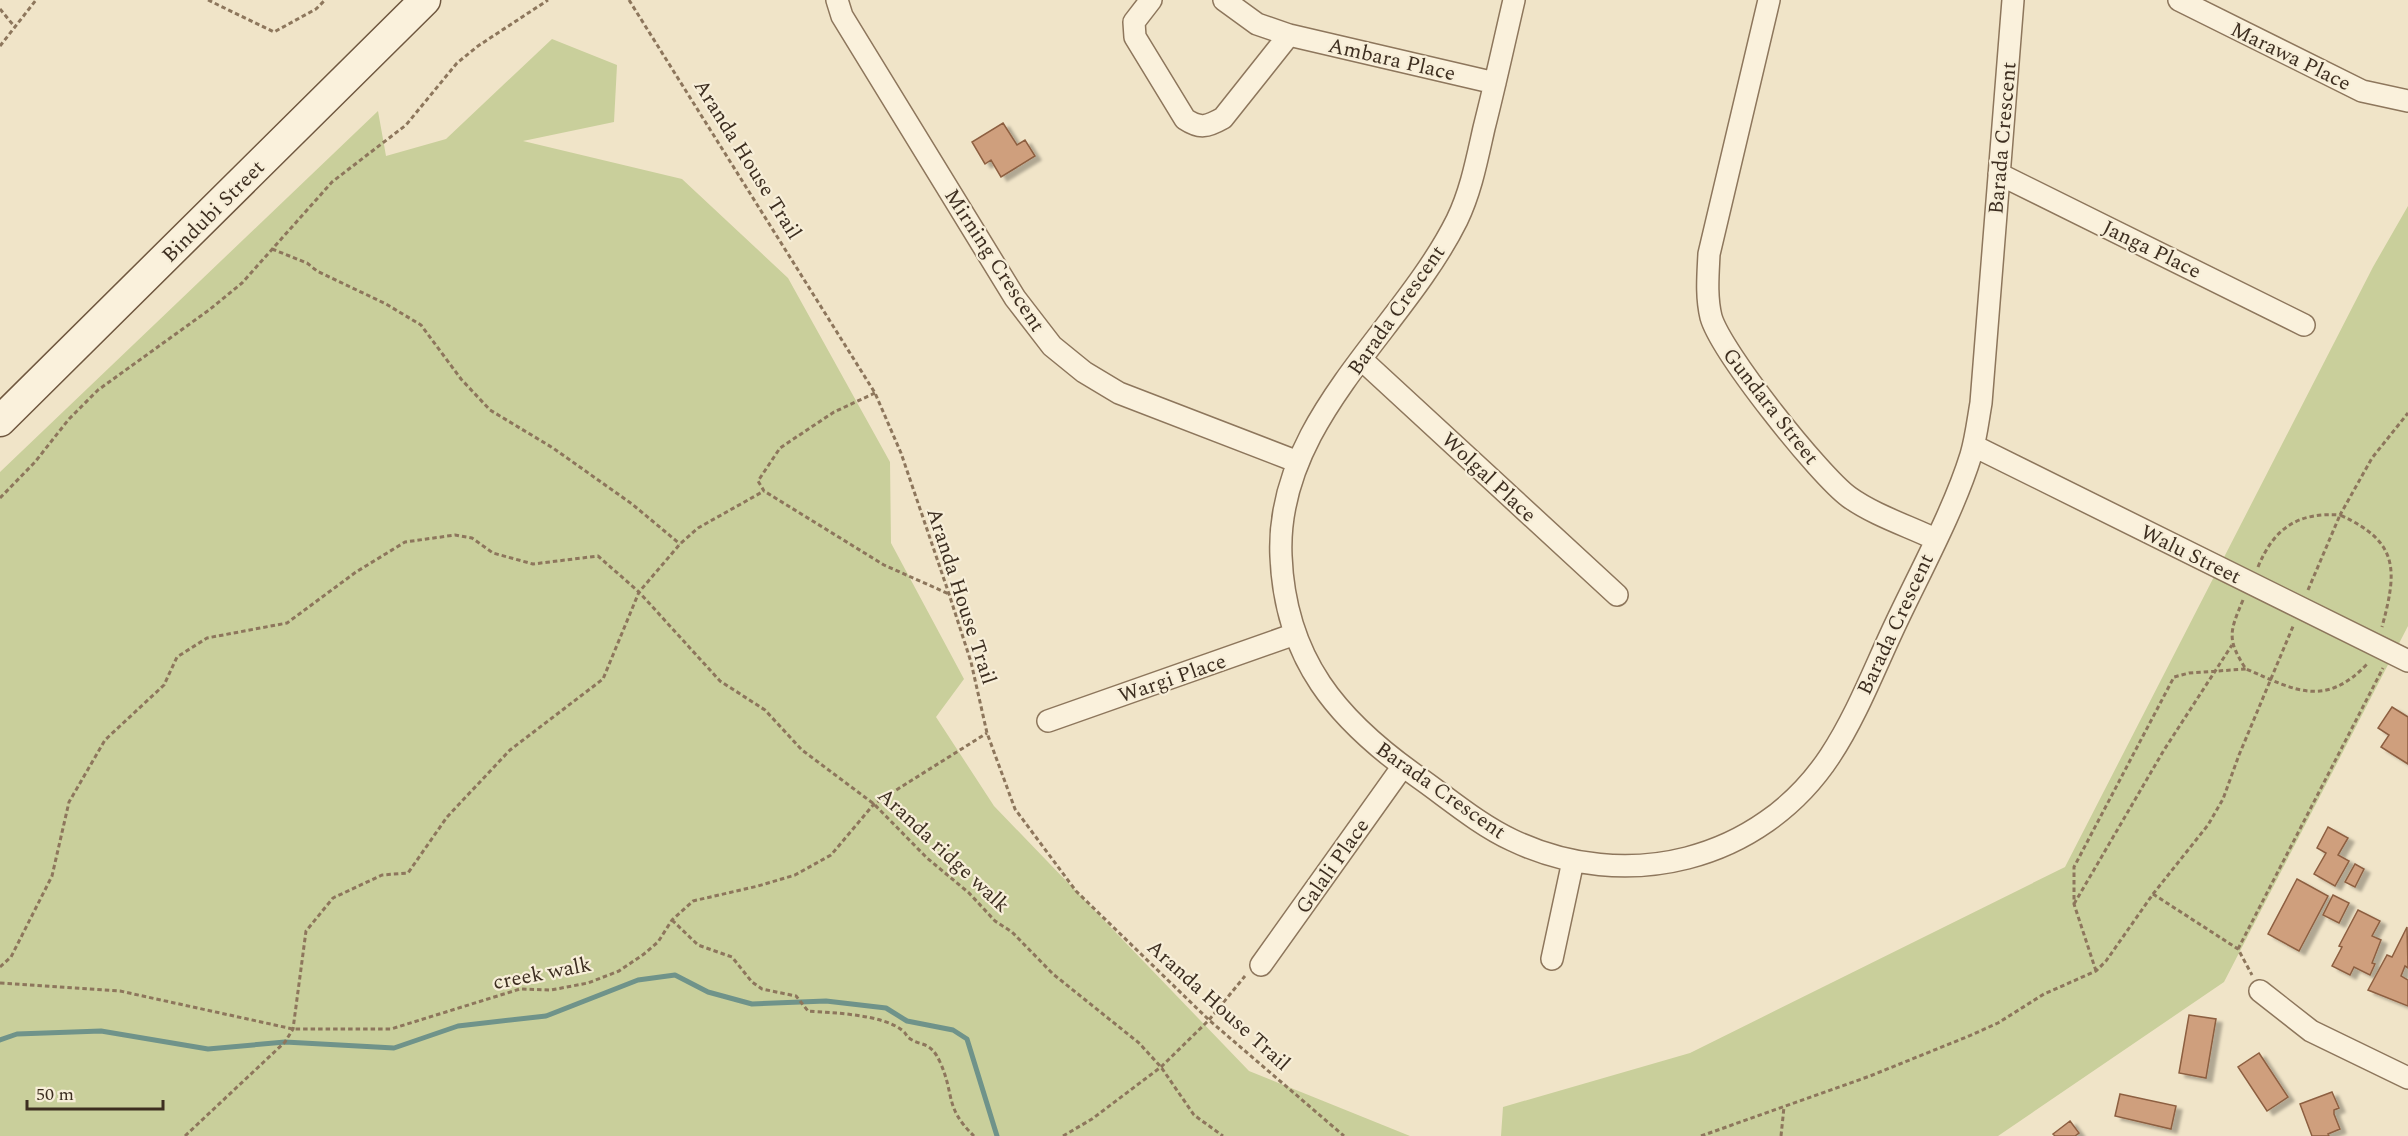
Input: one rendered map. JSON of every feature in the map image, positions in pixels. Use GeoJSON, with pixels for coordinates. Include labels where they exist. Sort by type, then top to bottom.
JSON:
{"type":"FeatureCollection","features":[{"type":"Feature","properties":{"kind":"main road","name":"Bindubi Street"},"geometry":{"type":"LineString","coordinates":[[0,422],[425,0]]}},
{"type":"Feature","properties":{"kind":"street","name":"Mirning Crescent"},"geometry":{"type":"LineString","coordinates":[[837,0],[842,16],[1015,298],[1052,346],[1084,372],[1119,393],[1298,462]]}},
{"type":"Feature","properties":{"kind":"street"},"geometry":{"type":"LineString","coordinates":[[1151,0],[1134,22],[1135,37],[1185,119],[1196,127],[1208,126],[1223,118],[1289,35]]}},
{"type":"Feature","properties":{"kind":"street","name":"Ambara Place"},"geometry":{"type":"LineString","coordinates":[[1224,0],[1250,20],[1289,35],[1495,83]]}},
{"type":"Feature","properties":{"kind":"street","name":"Barada Crescent"},"geometry":{"type":"LineString","coordinates":[[1514,0],[1471,184],[1457,220],[1436,254],[1328,407],[1298,462],[1285,507],[1280,551],[1284,594],[1295,634],[1314,674],[1338,710],[1353,726],[1403,766],[1496,832],[1552,856],[1611,868],[1651,867],[1692,858],[1731,842],[1768,819],[1801,791],[1828,759],[1850,723],[1935,539],[1974,446],[1981,403],[2013,0]]}},
{"type":"Feature","properties":{"kind":"street","name":"Gundara Street"},"geometry":{"type":"LineString","coordinates":[[1769,0],[1709,254],[1707,287],[1711,318],[1724,346],[1828,480],[1851,498],[1935,539]]}},
{"type":"Feature","properties":{"kind":"street","name":"Marawa Place"},"geometry":{"type":"LineString","coordinates":[[2179,0],[2361,91],[2408,101]]}},
{"type":"Feature","properties":{"kind":"street","name":"Janga Place"},"geometry":{"type":"LineString","coordinates":[[1999,174],[2304,325]]}},
{"type":"Feature","properties":{"kind":"street","name":"Wolgal Place"},"geometry":{"type":"LineString","coordinates":[[1361,359],[1617,595]]}},
{"type":"Feature","properties":{"kind":"street","name":"Walu Street"},"geometry":{"type":"LineString","coordinates":[[1974,446],[2375,652],[2408,661]]}},
{"type":"Feature","properties":{"kind":"street","name":"Wargi Place"},"geometry":{"type":"LineString","coordinates":[[1048,721],[1295,634]]}},
{"type":"Feature","properties":{"kind":"street","name":"Galali Place"},"geometry":{"type":"LineString","coordinates":[[1261,965],[1403,766]]}},
{"type":"Feature","properties":{"kind":"street"},"geometry":{"type":"LineString","coordinates":[[1552,959],[1573,861]]}},
{"type":"Feature","properties":{"kind":"street"},"geometry":{"type":"LineString","coordinates":[[2260,991],[2311,1031],[2408,1078]]}},
{"type":"Feature","properties":{"kind":"path"},"geometry":{"type":"LineString","coordinates":[[0,46],[36,0]]}},
{"type":"Feature","properties":{"kind":"path"},"geometry":{"type":"LineString","coordinates":[[208,0],[274,32],[316,9],[326,0]]}},
{"type":"Feature","properties":{"kind":"path"},"geometry":{"type":"LineString","coordinates":[[0,498],[36,462],[69,419],[98,390],[209,310],[242,283],[332,182],[406,124],[457,63],[478,46],[548,0]]}},
{"type":"Feature","properties":{"kind":"path","name":"Aranda House Trail"},"geometry":{"type":"LineString","coordinates":[[629,0],[875,393],[901,453],[949,594],[970,662],[987,733],[1015,810],[1030,833],[1076,891],[1209,1020],[1344,1136]]}},
{"type":"Feature","properties":{"kind":"path"},"geometry":{"type":"LineString","coordinates":[[0,9],[14,26]]}},
{"type":"Feature","properties":{"kind":"path"},"geometry":{"type":"LineString","coordinates":[[272,249],[307,263],[317,271],[386,304],[421,325],[460,379],[490,410],[553,448],[624,498],[680,544]]}},
{"type":"Feature","properties":{"kind":"path"},"geometry":{"type":"LineString","coordinates":[[875,393],[834,412],[780,448],[758,481],[764,491],[884,565],[949,594]]}},
{"type":"Feature","properties":{"kind":"path"},"geometry":{"type":"LineString","coordinates":[[2340,515],[2372,458],[2408,413]]}},
{"type":"Feature","properties":{"kind":"path"},"geometry":{"type":"LineString","coordinates":[[185,1136],[285,1042],[293,1029],[306,931],[333,898],[382,875],[408,873],[447,817],[510,750],[603,679],[639,592],[680,544],[698,528],[764,491]]}},
{"type":"Feature","properties":{"kind":"path"},"geometry":{"type":"LineString","coordinates":[[2096,971],[2074,904],[2074,867],[2174,677],[2189,673],[2246,669],[2302,692],[2325,692],[2355,676],[2375,652],[2394,580],[2390,561],[2381,545],[2366,531],[2340,515],[2312,515],[2296,521],[2275,537],[2256,571]]}},
{"type":"Feature","properties":{"kind":"path","name":"Aranda ridge walk"},"geometry":{"type":"LineString","coordinates":[[0,967],[11,957],[52,876],[69,802],[105,740],[164,685],[177,657],[207,638],[287,623],[356,572],[405,542],[455,535],[472,538],[494,553],[533,564],[598,556],[639,592],[720,681],[765,710],[802,750],[873,804],[927,858],[969,893],[995,921],[1011,932],[1053,974],[1139,1044],[1161,1067],[1194,1115],[1223,1136]]}},
{"type":"Feature","properties":{"kind":"path"},"geometry":{"type":"LineString","coordinates":[[2246,594],[2232,625],[2232,645],[2246,669]]}},
{"type":"Feature","properties":{"kind":"path"},"geometry":{"type":"LineString","coordinates":[[2074,904],[2164,750],[2232,645]]}},
{"type":"Feature","properties":{"kind":"path"},"geometry":{"type":"LineString","coordinates":[[2238,949],[2385,663],[2375,652]]}},
{"type":"Feature","properties":{"kind":"path"},"geometry":{"type":"LineString","coordinates":[[1701,1136],[1784,1107],[1969,1036],[1998,1023],[2044,994],[2096,971],[2106,961],[2153,894],[2208,825],[2223,799],[2239,755],[2272,680]]}},
{"type":"Feature","properties":{"kind":"path","name":"creek walk"},"geometry":{"type":"LineString","coordinates":[[0,983],[120,991],[293,1029],[391,1029],[520,988],[551,990],[588,983],[619,970],[644,954],[657,942],[672,920],[693,901],[795,875],[831,855],[873,804],[987,733]]}},
{"type":"Feature","properties":{"kind":"path"},"geometry":{"type":"LineString","coordinates":[[2153,894],[2238,949],[2260,991]]}},
{"type":"Feature","properties":{"kind":"path"},"geometry":{"type":"LineString","coordinates":[[672,920],[698,945],[732,957],[752,982],[762,989],[796,996],[808,1011],[884,1022],[902,1030],[910,1040],[926,1043],[940,1060],[954,1113],[974,1136]]}},
{"type":"Feature","properties":{"kind":"path"},"geometry":{"type":"LineString","coordinates":[[1063,1136],[1110,1107],[1161,1067],[1209,1020],[1242,978],[1261,965]]}},
{"type":"Feature","properties":{"kind":"path"},"geometry":{"type":"LineString","coordinates":[[1781,1136],[1784,1107]]}},
{"type":"Feature","properties":{"kind":"green space"},"geometry":{"type":"Polygon","coordinates":[[[552,39],[617,65],[614,122],[523,141],[682,179],[788,278],[890,462],[891,543],[964,679],[936,717],[994,806],[1249,1071],[1410,1136],[0,1136],[0,472],[378,111],[386,156],[446,139],[552,39]]]}},
{"type":"Feature","properties":{"kind":"green space"},"geometry":{"type":"Polygon","coordinates":[[[2408,206],[2408,626],[2224,982],[1998,1136],[1501,1136],[1503,1107],[1690,1053],[2065,867],[2373,267],[2408,206]]]}},
{"type":"Feature","properties":{"kind":"building"},"geometry":{"type":"Polygon","coordinates":[[[1003,123],[1017,145],[1025,140],[1035,156],[1001,177],[991,160],[985,164],[972,142],[1003,123]]]}},
{"type":"Feature","properties":{"kind":"building"},"geometry":{"type":"Polygon","coordinates":[[[2392,707],[2408,717],[2408,764],[2381,747],[2389,735],[2378,728],[2392,707]]]}},
{"type":"Feature","properties":{"kind":"building"},"geometry":{"type":"Polygon","coordinates":[[[2328,827],[2348,838],[2338,855],[2349,861],[2335,886],[2314,874],[2326,853],[2317,848],[2328,827]]]}},
{"type":"Feature","properties":{"kind":"building"},"geometry":{"type":"Polygon","coordinates":[[[2355,864],[2364,869],[2355,887],[2345,882],[2355,864]]]}},
{"type":"Feature","properties":{"kind":"building"},"geometry":{"type":"Polygon","coordinates":[[[2297,879],[2328,896],[2299,951],[2268,934],[2297,879]]]}},
{"type":"Feature","properties":{"kind":"building"},"geometry":{"type":"Polygon","coordinates":[[[2333,895],[2349,903],[2339,923],[2323,915],[2333,895]]]}},
{"type":"Feature","properties":{"kind":"building"},"geometry":{"type":"Polygon","coordinates":[[[2358,910],[2380,921],[2372,936],[2381,940],[2370,975],[2354,967],[2350,975],[2332,966],[2342,947],[2339,946],[2358,910]]]}},
{"type":"Feature","properties":{"kind":"building"},"geometry":{"type":"Polygon","coordinates":[[[2407,927],[2408,968],[2405,966],[2401,976],[2408,980],[2408,1006],[2368,990],[2387,955],[2392,957],[2407,927]]]}},
{"type":"Feature","properties":{"kind":"building"},"geometry":{"type":"Polygon","coordinates":[[[2189,1015],[2216,1019],[2206,1078],[2179,1073],[2189,1015]]]}},
{"type":"Feature","properties":{"kind":"building"},"geometry":{"type":"Polygon","coordinates":[[[2259,1053],[2288,1097],[2267,1111],[2238,1067],[2259,1053]]]}},
{"type":"Feature","properties":{"kind":"building"},"geometry":{"type":"Polygon","coordinates":[[[2332,1092],[2339,1108],[2334,1110],[2334,1114],[2340,1129],[2328,1134],[2329,1136],[2312,1136],[2300,1104],[2332,1092]]]}},
{"type":"Feature","properties":{"kind":"building"},"geometry":{"type":"Polygon","coordinates":[[[2120,1094],[2176,1106],[2171,1129],[2115,1116],[2120,1094]]]}},
{"type":"Feature","properties":{"kind":"building"},"geometry":{"type":"Polygon","coordinates":[[[2070,1121],[2079,1133],[2075,1136],[2055,1136],[2053,1134],[2070,1121]]]}},
{"type":"Feature","properties":{"kind":"waterway"},"geometry":{"type":"LineString","coordinates":[[0,1040],[17,1034],[101,1031],[208,1049],[285,1042],[394,1048],[458,1026],[546,1016],[638,980],[675,975],[708,992],[752,1004],[826,1001],[886,1008],[907,1021],[953,1030],[967,1039],[997,1136]]}}]}
